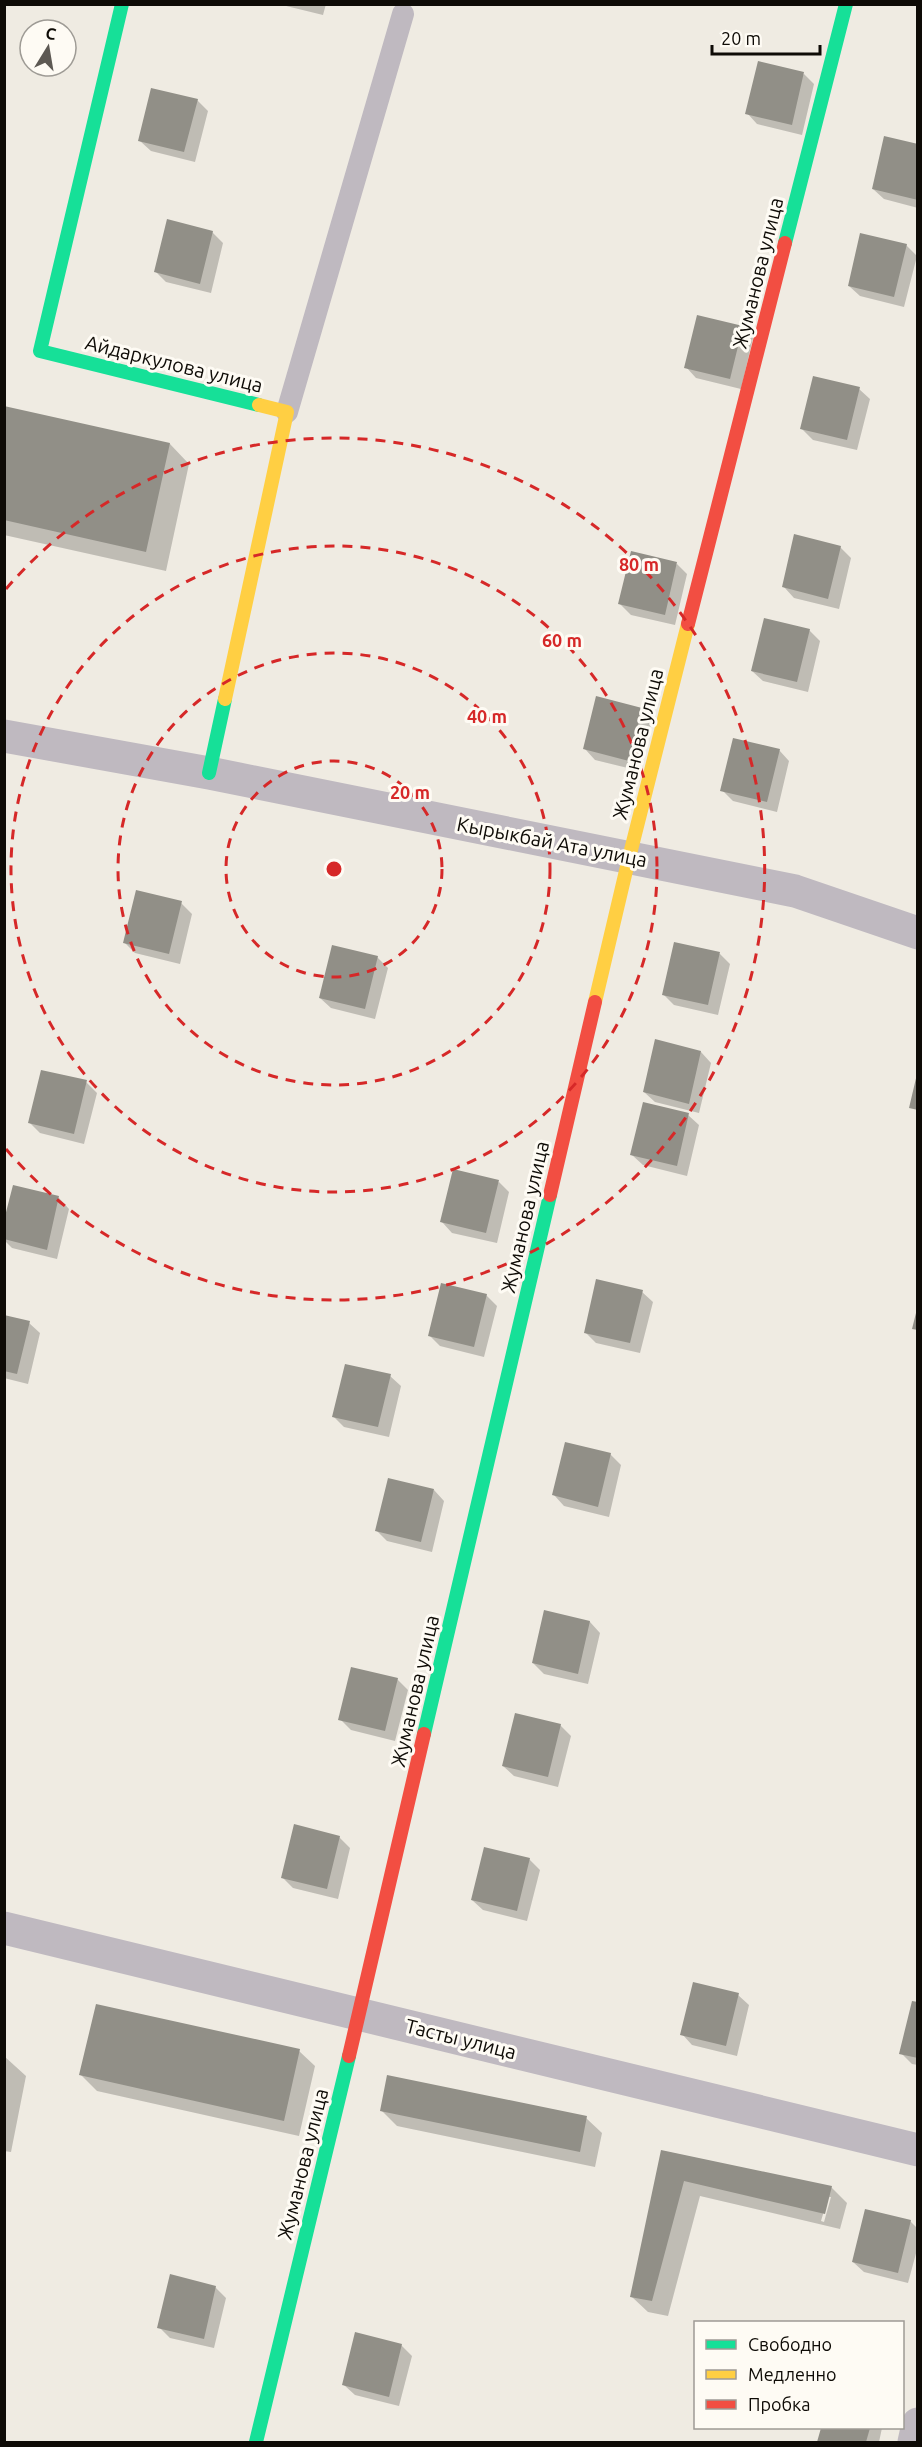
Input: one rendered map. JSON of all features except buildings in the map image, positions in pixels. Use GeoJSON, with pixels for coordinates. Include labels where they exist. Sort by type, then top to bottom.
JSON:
{"type":"FeatureCollection","features":[{"type":"Feature","properties":{"kind":"street","name":"Айдаркулова улица"},"geometry":{"type":"LineString","coordinates":[[122,4],[40,351],[287,412]]}},
{"type":"Feature","properties":{"kind":"street","name":"Жуманова улица"},"geometry":{"type":"LineString","coordinates":[[256,2442],[359,2014],[629,858],[846,4]]}},
{"type":"Feature","properties":{"kind":"street"},"geometry":{"type":"LineString","coordinates":[[208,773],[287,412]]}},
{"type":"Feature","properties":{"kind":"street","name":"Кырыкбай Ата улица"},"geometry":{"type":"LineString","coordinates":[[4,736],[208,773],[795,891],[918,933]]}},
{"type":"Feature","properties":{"kind":"street","name":"Тасты улица"},"geometry":{"type":"LineString","coordinates":[[4,1928],[918,2150]]}},
{"type":"Feature","properties":{"kind":"street"},"geometry":{"type":"LineString","coordinates":[[914,2442],[918,2424]]}},
{"type":"Feature","properties":{"kind":"lane"},"geometry":{"type":"LineString","coordinates":[[287,412],[403,14]]}},
{"type":"Feature","properties":{"kind":"traffic: fast"},"geometry":{"type":"LineString","coordinates":[[122,4],[40,351],[259,405]]}},
{"type":"Feature","properties":{"kind":"traffic: fast"},"geometry":{"type":"LineString","coordinates":[[785,243],[846,4]]}},
{"type":"Feature","properties":{"kind":"traffic: fast"},"geometry":{"type":"LineString","coordinates":[[209,773],[225,699]]}},
{"type":"Feature","properties":{"kind":"traffic: fast"},"geometry":{"type":"LineString","coordinates":[[424,1734],[550,1195]]}},
{"type":"Feature","properties":{"kind":"traffic: fast"},"geometry":{"type":"LineString","coordinates":[[256,2442],[349,2056]]}},
{"type":"Feature","properties":{"kind":"traffic: slow"},"geometry":{"type":"LineString","coordinates":[[225,699],[287,412],[259,405]]}},
{"type":"Feature","properties":{"kind":"traffic: slow"},"geometry":{"type":"LineString","coordinates":[[595,1002],[688,624]]}},
{"type":"Feature","properties":{"kind":"traffic: jam"},"geometry":{"type":"LineString","coordinates":[[688,624],[785,243]]}},
{"type":"Feature","properties":{"kind":"traffic: jam"},"geometry":{"type":"LineString","coordinates":[[550,1195],[595,1002]]}},
{"type":"Feature","properties":{"kind":"traffic: jam"},"geometry":{"type":"LineString","coordinates":[[349,2056],[424,1734]]}}]}
